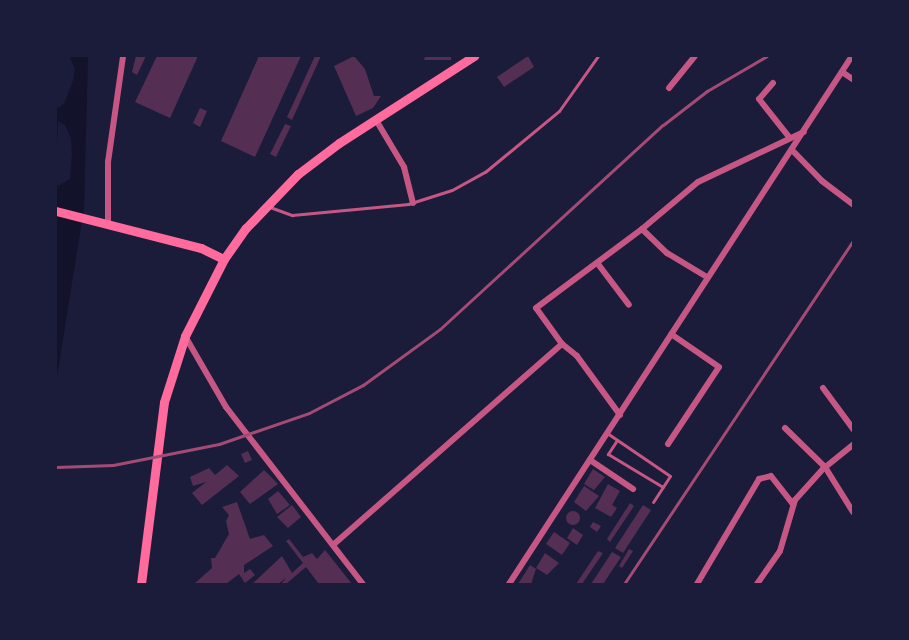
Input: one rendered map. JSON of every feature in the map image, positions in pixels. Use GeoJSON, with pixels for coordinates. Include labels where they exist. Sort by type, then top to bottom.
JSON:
{"type":"FeatureCollection","features":[{"type":"Feature","properties":{"kind":"highway"},"geometry":{"type":"LineString","coordinates":[[141,585],[164,402],[185,336],[224,259],[266,206],[322,156],[474,56]]}},
{"type":"Feature","properties":{"kind":"highway"},"geometry":{"type":"LineString","coordinates":[[56,211],[201,248],[224,259]]}},
{"type":"Feature","properties":{"kind":"street"},"geometry":{"type":"LineString","coordinates":[[108,224],[108,162],[123,56]]}},
{"type":"Feature","properties":{"kind":"street"},"geometry":{"type":"LineString","coordinates":[[669,88],[695,56]]}},
{"type":"Feature","properties":{"kind":"street"},"geometry":{"type":"LineString","coordinates":[[508,585],[852,56]]}},
{"type":"Feature","properties":{"kind":"street"},"geometry":{"type":"LineString","coordinates":[[842,72],[854,80]]}},
{"type":"Feature","properties":{"kind":"street"},"geometry":{"type":"LineString","coordinates":[[773,83],[759,99],[789,136]]}},
{"type":"Feature","properties":{"kind":"street"},"geometry":{"type":"LineString","coordinates":[[376,120],[404,167],[412,203]]}},
{"type":"Feature","properties":{"kind":"street"},"geometry":{"type":"LineString","coordinates":[[620,415],[578,356],[562,344],[536,308],[598,264],[698,183],[721,175],[789,136],[804,132]]}},
{"type":"Feature","properties":{"kind":"street"},"geometry":{"type":"LineString","coordinates":[[792,150],[822,181],[854,205]]}},
{"type":"Feature","properties":{"kind":"street"},"geometry":{"type":"LineString","coordinates":[[642,229],[667,253],[707,277]]}},
{"type":"Feature","properties":{"kind":"street"},"geometry":{"type":"LineString","coordinates":[[598,264],[629,305]]}},
{"type":"Feature","properties":{"kind":"street"},"geometry":{"type":"LineString","coordinates":[[668,444],[719,367],[671,334]]}},
{"type":"Feature","properties":{"kind":"street"},"geometry":{"type":"LineString","coordinates":[[185,336],[226,407],[363,585]]}},
{"type":"Feature","properties":{"kind":"street"},"geometry":{"type":"LineString","coordinates":[[333,545],[562,344]]}},
{"type":"Feature","properties":{"kind":"street"},"geometry":{"type":"LineString","coordinates":[[823,388],[854,430]]}},
{"type":"Feature","properties":{"kind":"street"},"geometry":{"type":"LineString","coordinates":[[785,428],[825,467],[854,512]]}},
{"type":"Feature","properties":{"kind":"street"},"geometry":{"type":"LineString","coordinates":[[757,585],[780,551],[793,504],[825,467],[854,444]]}},
{"type":"Feature","properties":{"kind":"street"},"geometry":{"type":"LineString","coordinates":[[590,460],[633,489]]}},
{"type":"Feature","properties":{"kind":"street"},"geometry":{"type":"LineString","coordinates":[[697,585],[759,479],[771,476],[793,504]]}},
{"type":"Feature","properties":{"kind":"lane"},"geometry":{"type":"LineString","coordinates":[[266,206],[292,214],[412,203],[452,190],[485,172],[559,111],[598,56]]}},
{"type":"Feature","properties":{"kind":"lane"},"geometry":{"type":"LineString","coordinates":[[607,434],[670,476],[653,502]]}},
{"type":"Feature","properties":{"kind":"lane"},"geometry":{"type":"LineString","coordinates":[[617,440],[608,454],[663,487]]}},
{"type":"Feature","properties":{"kind":"shaded area"},"geometry":{"type":"Polygon","coordinates":[[[88,56],[84,208],[56,383],[56,182],[58,186],[70,179],[72,154],[71,139],[65,125],[58,121],[56,173],[56,104],[58,108],[64,104],[73,81],[75,69],[70,57],[88,56]]]}},
{"type":"Feature","properties":{"kind":"building"},"geometry":{"type":"Polygon","coordinates":[[[136,56],[146,56],[137,75],[132,72],[136,56]]]}},
{"type":"Feature","properties":{"kind":"building"},"geometry":{"type":"Polygon","coordinates":[[[157,56],[198,56],[170,118],[135,102],[157,56]]]}},
{"type":"Feature","properties":{"kind":"building"},"geometry":{"type":"Polygon","coordinates":[[[259,56],[301,56],[255,157],[221,141],[259,56]]]}},
{"type":"Feature","properties":{"kind":"building"},"geometry":{"type":"Polygon","coordinates":[[[315,56],[321,56],[292,120],[287,117],[315,56]]]}},
{"type":"Feature","properties":{"kind":"building"},"geometry":{"type":"Polygon","coordinates":[[[354,56],[365,69],[374,96],[381,96],[373,108],[356,116],[334,66],[354,56]]]}},
{"type":"Feature","properties":{"kind":"building"},"geometry":{"type":"Polygon","coordinates":[[[425,56],[451,56],[451,60],[424,60],[425,56]]]}},
{"type":"Feature","properties":{"kind":"building"},"geometry":{"type":"Polygon","coordinates":[[[528,56],[534,67],[504,87],[497,77],[528,56]]]}},
{"type":"Feature","properties":{"kind":"building"},"geometry":{"type":"Polygon","coordinates":[[[200,108],[207,111],[200,127],[193,123],[200,108]]]}},
{"type":"Feature","properties":{"kind":"building"},"geometry":{"type":"Polygon","coordinates":[[[285,124],[291,126],[276,157],[270,154],[285,124]]]}},
{"type":"Feature","properties":{"kind":"building"},"geometry":{"type":"Polygon","coordinates":[[[248,451],[252,460],[245,463],[241,454],[248,451]]]}},
{"type":"Feature","properties":{"kind":"building"},"geometry":{"type":"Polygon","coordinates":[[[227,465],[239,476],[202,505],[192,493],[206,482],[193,486],[190,477],[209,468],[215,475],[227,465]]]}},
{"type":"Feature","properties":{"kind":"building"},"geometry":{"type":"Polygon","coordinates":[[[593,469],[605,477],[594,490],[584,484],[593,469]]]}},
{"type":"Feature","properties":{"kind":"building"},"geometry":{"type":"Polygon","coordinates":[[[264,470],[278,484],[250,504],[240,492],[264,470]]]}},
{"type":"Feature","properties":{"kind":"building"},"geometry":{"type":"Polygon","coordinates":[[[608,484],[620,491],[612,505],[617,508],[611,517],[595,508],[608,484]]]}},
{"type":"Feature","properties":{"kind":"building"},"geometry":{"type":"Polygon","coordinates":[[[584,486],[599,496],[586,511],[574,502],[584,486]]]}},
{"type":"Feature","properties":{"kind":"building"},"geometry":{"type":"Polygon","coordinates":[[[278,491],[290,505],[277,514],[268,499],[278,491]]]}},
{"type":"Feature","properties":{"kind":"building"},"geometry":{"type":"Polygon","coordinates":[[[237,502],[250,539],[264,535],[273,546],[244,565],[244,573],[250,569],[255,575],[245,583],[239,574],[226,584],[194,584],[212,568],[211,558],[215,558],[229,534],[226,521],[229,515],[222,507],[237,502]]]}},
{"type":"Feature","properties":{"kind":"building"},"geometry":{"type":"Polygon","coordinates":[[[630,503],[634,506],[610,542],[607,539],[630,503]]]}},
{"type":"Feature","properties":{"kind":"building"},"geometry":{"type":"Polygon","coordinates":[[[292,505],[301,517],[288,528],[277,517],[292,505]]]}},
{"type":"Feature","properties":{"kind":"building"},"geometry":{"type":"Polygon","coordinates":[[[643,505],[651,510],[623,553],[615,548],[643,505]]]}},
{"type":"Feature","properties":{"kind":"building"},"geometry":{"type":"Polygon","coordinates":[[[570,511],[576,511],[580,518],[576,525],[570,525],[566,521],[566,515],[570,511]]]}},
{"type":"Feature","properties":{"kind":"building"},"geometry":{"type":"Polygon","coordinates":[[[593,522],[601,526],[597,532],[590,527],[593,522]]]}},
{"type":"Feature","properties":{"kind":"building"},"geometry":{"type":"Polygon","coordinates":[[[573,528],[583,535],[577,545],[567,538],[573,528]]]}},
{"type":"Feature","properties":{"kind":"building"},"geometry":{"type":"Polygon","coordinates":[[[554,532],[570,543],[562,555],[546,544],[554,532]]]}},
{"type":"Feature","properties":{"kind":"building"},"geometry":{"type":"Polygon","coordinates":[[[289,539],[303,557],[312,553],[317,559],[325,550],[352,584],[319,584],[306,567],[286,584],[281,584],[286,578],[278,584],[252,584],[282,556],[292,573],[303,563],[286,541],[289,539]]]}},
{"type":"Feature","properties":{"kind":"building"},"geometry":{"type":"Polygon","coordinates":[[[629,549],[633,551],[622,568],[619,566],[629,549]]]}},
{"type":"Feature","properties":{"kind":"building"},"geometry":{"type":"Polygon","coordinates":[[[598,551],[603,553],[582,584],[576,584],[598,551]]]}},
{"type":"Feature","properties":{"kind":"building"},"geometry":{"type":"Polygon","coordinates":[[[612,552],[621,557],[603,584],[591,584],[612,552]]]}},
{"type":"Feature","properties":{"kind":"building"},"geometry":{"type":"Polygon","coordinates":[[[545,553],[559,563],[547,575],[536,568],[545,553]]]}},
{"type":"Feature","properties":{"kind":"building"},"geometry":{"type":"Polygon","coordinates":[[[530,565],[536,569],[531,584],[518,584],[530,565]]]}},
{"type":"Feature","properties":{"kind":"railway"},"geometry":{"type":"LineString","coordinates":[[56,467],[113,465],[219,444],[309,413],[363,385],[440,329],[663,125],[707,91],[767,56]]}},
{"type":"Feature","properties":{"kind":"railway"},"geometry":{"type":"LineString","coordinates":[[624,584],[854,239]]}}]}
